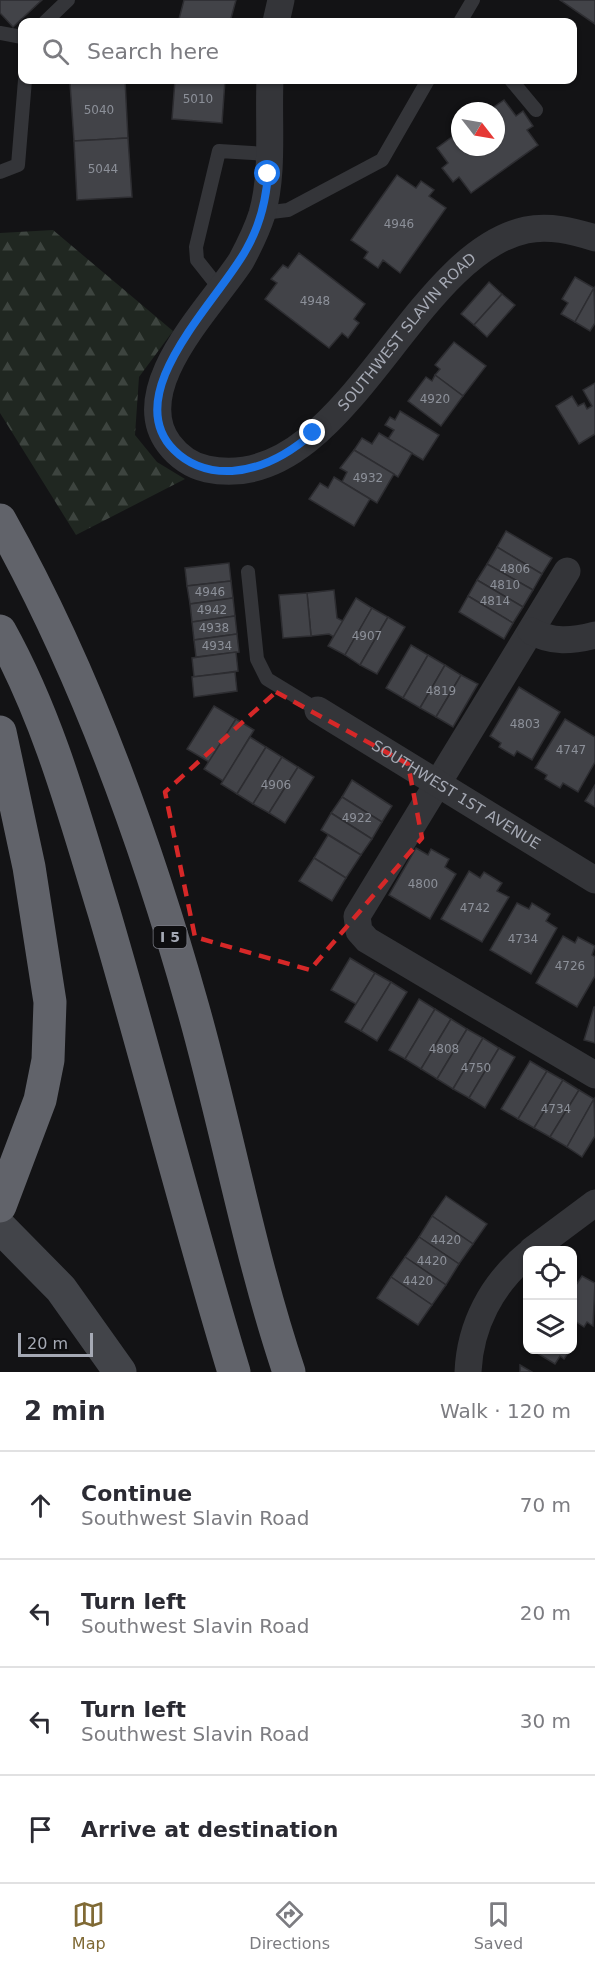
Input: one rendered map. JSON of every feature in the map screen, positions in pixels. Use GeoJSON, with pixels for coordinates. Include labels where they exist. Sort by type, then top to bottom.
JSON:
{"type":"FeatureCollection","features":[{"type":"Feature","properties":{"kind":"highway","name":"I 5"},"geometry":{"type":"LineString","coordinates":[[0,520],[72,661],[127,802],[193,1007],[289,1372]]}},
{"type":"Feature","properties":{"kind":"highway"},"geometry":{"type":"LineString","coordinates":[[0,631],[15,659],[61,768],[151,1072],[195,1243],[234,1372]]}},
{"type":"Feature","properties":{"kind":"highway"},"geometry":{"type":"LineString","coordinates":[[0,732],[29,867],[50,1002],[48,1060],[40,1100],[0,1206]]}},
{"type":"Feature","properties":{"kind":"highway"},"geometry":{"type":"LineString","coordinates":[[0,1158],[27,1132]]}},
{"type":"Feature","properties":{"kind":"street"},"geometry":{"type":"LineString","coordinates":[[277,18],[281,0]]}},
{"type":"Feature","properties":{"kind":"street","name":"SOUTHWEST SLAVIN ROAD"},"geometry":{"type":"LineString","coordinates":[[270,84],[268,154],[262,213],[245,253],[170,364],[162,382],[158,413],[165,440],[188,461],[206,469],[241,470],[267,463],[285,454],[324,424],[364,383],[448,281],[485,249],[514,234],[537,229],[572,231],[595,238]]}},
{"type":"Feature","properties":{"kind":"street"},"geometry":{"type":"LineString","coordinates":[[567,571],[357,916],[358,931],[367,940],[595,1075]]}},
{"type":"Feature","properties":{"kind":"street"},"geometry":{"type":"LineString","coordinates":[[531,631],[544,639],[558,640],[595,635]]}},
{"type":"Feature","properties":{"kind":"street","name":"SOUTHWEST 1ST AVENUE"},"geometry":{"type":"LineString","coordinates":[[318,710],[595,880]]}},
{"type":"Feature","properties":{"kind":"street"},"geometry":{"type":"LineString","coordinates":[[539,1246],[585,1211]]}},
{"type":"Feature","properties":{"kind":"street"},"geometry":{"type":"LineString","coordinates":[[0,1227],[61,1289],[120,1372]]}},
{"type":"Feature","properties":{"kind":"street"},"geometry":{"type":"LineString","coordinates":[[468,1372],[472,1336],[478,1319],[492,1294],[523,1260]]}},
{"type":"Feature","properties":{"kind":"lane"},"geometry":{"type":"LineString","coordinates":[[49,18],[68,0]]}},
{"type":"Feature","properties":{"kind":"lane"},"geometry":{"type":"LineString","coordinates":[[462,18],[473,0]]}},
{"type":"Feature","properties":{"kind":"lane"},"geometry":{"type":"LineString","coordinates":[[0,33],[18,36]]}},
{"type":"Feature","properties":{"kind":"lane"},"geometry":{"type":"LineString","coordinates":[[0,172],[18,165],[25,84]]}},
{"type":"Feature","properties":{"kind":"lane"},"geometry":{"type":"LineString","coordinates":[[262,213],[288,210],[382,160],[426,84]]}},
{"type":"Feature","properties":{"kind":"lane"},"geometry":{"type":"LineString","coordinates":[[514,84],[536,110]]}},
{"type":"Feature","properties":{"kind":"lane"},"geometry":{"type":"LineString","coordinates":[[220,289],[197,260],[196,247],[219,151],[268,154]]}},
{"type":"Feature","properties":{"kind":"lane"},"geometry":{"type":"LineString","coordinates":[[248,572],[257,659],[267,679],[318,710]]}},
{"type":"Feature","properties":{"kind":"highlighted area"},"geometry":{"type":"Polygon","coordinates":[[[276,692],[408,764],[422,838],[310,970],[195,937],[165,792],[276,692]]]}},
{"type":"Feature","properties":{"kind":"green space"},"geometry":{"type":"Polygon","coordinates":[[[53,230],[173,331],[139,377],[135,435],[157,462],[185,479],[76,535],[0,413],[0,233],[53,230]]]}},
{"type":"Feature","properties":{"kind":"building"},"geometry":{"type":"Polygon","coordinates":[[[0,0],[42,0],[23,18],[18,18],[18,22],[13,27],[0,13],[0,0]]]}},
{"type":"Feature","properties":{"kind":"building"},"geometry":{"type":"Polygon","coordinates":[[[184,0],[236,0],[231,18],[179,18],[184,0]]]}},
{"type":"Feature","properties":{"kind":"building"},"geometry":{"type":"Polygon","coordinates":[[[560,0],[595,0],[595,24],[560,0]]]}},
{"type":"Feature","properties":{"kind":"building"},"geometry":{"type":"Polygon","coordinates":[[[70,84],[125,84],[128,138],[74,141],[70,84]]]}},
{"type":"Feature","properties":{"kind":"building"},"geometry":{"type":"Polygon","coordinates":[[[175,84],[225,84],[222,123],[172,119],[175,84]]]}},
{"type":"Feature","properties":{"kind":"building"},"geometry":{"type":"Polygon","coordinates":[[[504,100],[516,116],[523,111],[533,126],[527,130],[538,145],[471,193],[459,177],[453,182],[442,168],[448,163],[437,148],[451,138],[451,156],[505,156],[505,102],[501,102],[504,100]]]}},
{"type":"Feature","properties":{"kind":"building"},"geometry":{"type":"Polygon","coordinates":[[[128,138],[132,197],[77,200],[74,141],[128,138]]]}},
{"type":"Feature","properties":{"kind":"building"},"geometry":{"type":"Polygon","coordinates":[[[397,175],[416,188],[421,181],[434,190],[429,196],[446,208],[400,273],[383,260],[378,268],[364,258],[368,252],[351,240],[397,175]]]}},
{"type":"Feature","properties":{"kind":"building"},"geometry":{"type":"Polygon","coordinates":[[[299,253],[365,304],[354,319],[359,323],[348,338],[342,333],[329,348],[265,299],[277,283],[271,279],[283,265],[288,268],[299,253]]]}},
{"type":"Feature","properties":{"kind":"building"},"geometry":{"type":"Polygon","coordinates":[[[575,277],[594,288],[575,322],[561,314],[568,303],[562,299],[575,277]]]}},
{"type":"Feature","properties":{"kind":"building"},"geometry":{"type":"Polygon","coordinates":[[[489,282],[502,294],[474,325],[461,314],[489,282]]]}},
{"type":"Feature","properties":{"kind":"building"},"geometry":{"type":"Polygon","coordinates":[[[594,288],[595,323],[590,331],[575,322],[594,288]]]}},
{"type":"Feature","properties":{"kind":"building"},"geometry":{"type":"Polygon","coordinates":[[[502,294],[515,305],[487,337],[474,325],[502,294]]]}},
{"type":"Feature","properties":{"kind":"building"},"geometry":{"type":"Polygon","coordinates":[[[454,342],[486,366],[463,396],[435,375],[440,369],[435,365],[454,342]]]}},
{"type":"Feature","properties":{"kind":"building"},"geometry":{"type":"Polygon","coordinates":[[[435,375],[463,396],[441,426],[408,401],[426,377],[432,381],[435,375]]]}},
{"type":"Feature","properties":{"kind":"building"},"geometry":{"type":"Polygon","coordinates":[[[595,383],[595,434],[579,444],[556,406],[572,396],[578,406],[584,403],[587,409],[592,406],[583,390],[595,383]]]}},
{"type":"Feature","properties":{"kind":"building"},"geometry":{"type":"Polygon","coordinates":[[[400,411],[439,435],[423,460],[388,439],[394,430],[385,425],[390,417],[395,420],[400,411]]]}},
{"type":"Feature","properties":{"kind":"building"},"geometry":{"type":"Polygon","coordinates":[[[379,433],[412,453],[398,477],[354,450],[362,438],[372,444],[379,433]]]}},
{"type":"Feature","properties":{"kind":"building"},"geometry":{"type":"Polygon","coordinates":[[[354,450],[394,474],[377,503],[342,482],[347,472],[340,468],[354,450]]]}},
{"type":"Feature","properties":{"kind":"building"},"geometry":{"type":"Polygon","coordinates":[[[334,477],[370,499],[354,526],[309,499],[320,483],[328,488],[334,477]]]}},
{"type":"Feature","properties":{"kind":"building"},"geometry":{"type":"Polygon","coordinates":[[[506,531],[552,558],[542,574],[497,547],[506,531]]]}},
{"type":"Feature","properties":{"kind":"building"},"geometry":{"type":"Polygon","coordinates":[[[497,547],[542,574],[533,590],[487,564],[497,547]]]}},
{"type":"Feature","properties":{"kind":"building"},"geometry":{"type":"Polygon","coordinates":[[[229,563],[231,581],[187,586],[185,568],[229,563]]]}},
{"type":"Feature","properties":{"kind":"building"},"geometry":{"type":"Polygon","coordinates":[[[487,564],[533,590],[523,607],[477,580],[487,564]]]}},
{"type":"Feature","properties":{"kind":"building"},"geometry":{"type":"Polygon","coordinates":[[[477,580],[523,607],[513,623],[468,596],[477,580]]]}},
{"type":"Feature","properties":{"kind":"building"},"geometry":{"type":"Polygon","coordinates":[[[231,581],[233,598],[190,604],[187,586],[231,581]]]}},
{"type":"Feature","properties":{"kind":"building"},"geometry":{"type":"Polygon","coordinates":[[[334,590],[337,618],[343,621],[334,637],[329,634],[311,636],[307,593],[334,590]]]}},
{"type":"Feature","properties":{"kind":"building"},"geometry":{"type":"Polygon","coordinates":[[[307,593],[311,636],[283,638],[279,595],[307,593]]]}},
{"type":"Feature","properties":{"kind":"building"},"geometry":{"type":"Polygon","coordinates":[[[468,596],[513,623],[504,639],[459,612],[468,596]]]}},
{"type":"Feature","properties":{"kind":"building"},"geometry":{"type":"Polygon","coordinates":[[[233,598],[235,616],[192,622],[190,604],[233,598]]]}},
{"type":"Feature","properties":{"kind":"building"},"geometry":{"type":"Polygon","coordinates":[[[356,598],[372,608],[345,655],[328,646],[356,598]]]}},
{"type":"Feature","properties":{"kind":"building"},"geometry":{"type":"Polygon","coordinates":[[[372,608],[388,617],[360,665],[345,655],[372,608]]]}},
{"type":"Feature","properties":{"kind":"building"},"geometry":{"type":"Polygon","coordinates":[[[235,616],[237,634],[194,640],[192,622],[235,616]]]}},
{"type":"Feature","properties":{"kind":"building"},"geometry":{"type":"Polygon","coordinates":[[[388,617],[405,627],[377,674],[360,665],[388,617]]]}},
{"type":"Feature","properties":{"kind":"building"},"geometry":{"type":"Polygon","coordinates":[[[237,634],[239,652],[196,657],[194,640],[237,634]]]}},
{"type":"Feature","properties":{"kind":"building"},"geometry":{"type":"Polygon","coordinates":[[[411,645],[428,655],[403,698],[386,688],[411,645]]]}},
{"type":"Feature","properties":{"kind":"building"},"geometry":{"type":"Polygon","coordinates":[[[236,652],[238,671],[194,677],[192,658],[236,652]]]}},
{"type":"Feature","properties":{"kind":"building"},"geometry":{"type":"Polygon","coordinates":[[[428,655],[445,665],[420,708],[403,698],[428,655]]]}},
{"type":"Feature","properties":{"kind":"building"},"geometry":{"type":"Polygon","coordinates":[[[445,665],[461,675],[436,717],[420,708],[445,665]]]}},
{"type":"Feature","properties":{"kind":"building"},"geometry":{"type":"Polygon","coordinates":[[[235,672],[237,691],[194,697],[192,677],[235,672]]]}},
{"type":"Feature","properties":{"kind":"building"},"geometry":{"type":"Polygon","coordinates":[[[461,675],[478,684],[453,727],[436,717],[461,675]]]}},
{"type":"Feature","properties":{"kind":"building"},"geometry":{"type":"Polygon","coordinates":[[[519,687],[560,712],[532,760],[517,751],[514,756],[499,747],[501,743],[490,736],[519,687]]]}},
{"type":"Feature","properties":{"kind":"building"},"geometry":{"type":"Polygon","coordinates":[[[214,706],[236,719],[209,762],[187,749],[214,706]]]}},
{"type":"Feature","properties":{"kind":"building"},"geometry":{"type":"Polygon","coordinates":[[[236,719],[254,730],[223,781],[204,769],[236,719]]]}},
{"type":"Feature","properties":{"kind":"building"},"geometry":{"type":"Polygon","coordinates":[[[565,719],[595,737],[595,762],[578,792],[563,783],[560,788],[545,779],[547,775],[535,768],[565,719]]]}},
{"type":"Feature","properties":{"kind":"building"},"geometry":{"type":"Polygon","coordinates":[[[250,737],[266,747],[237,794],[221,784],[250,737]]]}},
{"type":"Feature","properties":{"kind":"building"},"geometry":{"type":"Polygon","coordinates":[[[266,747],[282,757],[253,804],[237,794],[266,747]]]}},
{"type":"Feature","properties":{"kind":"building"},"geometry":{"type":"Polygon","coordinates":[[[282,757],[298,767],[269,813],[253,804],[282,757]]]}},
{"type":"Feature","properties":{"kind":"building"},"geometry":{"type":"Polygon","coordinates":[[[298,767],[314,777],[285,823],[269,813],[298,767]]]}},
{"type":"Feature","properties":{"kind":"building"},"geometry":{"type":"Polygon","coordinates":[[[352,780],[392,806],[382,822],[342,797],[352,780]]]}},
{"type":"Feature","properties":{"kind":"building"},"geometry":{"type":"Polygon","coordinates":[[[595,785],[595,807],[585,801],[595,785]]]}},
{"type":"Feature","properties":{"kind":"building"},"geometry":{"type":"Polygon","coordinates":[[[342,797],[382,822],[372,839],[331,813],[342,797]]]}},
{"type":"Feature","properties":{"kind":"building"},"geometry":{"type":"Polygon","coordinates":[[[331,813],[372,839],[361,855],[321,830],[331,813]]]}},
{"type":"Feature","properties":{"kind":"building"},"geometry":{"type":"Polygon","coordinates":[[[328,835],[361,855],[346,878],[314,858],[328,835]]]}},
{"type":"Feature","properties":{"kind":"building"},"geometry":{"type":"Polygon","coordinates":[[[416,848],[428,855],[431,849],[449,859],[445,867],[456,874],[430,919],[389,895],[416,848]]]}},
{"type":"Feature","properties":{"kind":"building"},"geometry":{"type":"Polygon","coordinates":[[[314,858],[346,878],[332,901],[299,881],[314,858]]]}},
{"type":"Feature","properties":{"kind":"building"},"geometry":{"type":"Polygon","coordinates":[[[469,871],[480,878],[484,872],[502,883],[497,891],[509,897],[482,942],[441,919],[469,871]]]}},
{"type":"Feature","properties":{"kind":"building"},"geometry":{"type":"Polygon","coordinates":[[[517,903],[529,909],[532,903],[550,914],[546,921],[557,928],[531,974],[490,950],[517,903]]]}},
{"type":"Feature","properties":{"kind":"building"},"geometry":{"type":"Polygon","coordinates":[[[563,936],[575,943],[578,937],[595,946],[592,955],[595,957],[595,976],[577,1007],[536,983],[563,936]]]}},
{"type":"Feature","properties":{"kind":"building"},"geometry":{"type":"Polygon","coordinates":[[[350,958],[375,973],[356,1004],[331,990],[350,958]]]}},
{"type":"Feature","properties":{"kind":"building"},"geometry":{"type":"Polygon","coordinates":[[[375,973],[391,982],[361,1031],[345,1022],[375,973]]]}},
{"type":"Feature","properties":{"kind":"building"},"geometry":{"type":"Polygon","coordinates":[[[391,982],[407,992],[377,1041],[361,1031],[391,982]]]}},
{"type":"Feature","properties":{"kind":"building"},"geometry":{"type":"Polygon","coordinates":[[[419,999],[435,1009],[405,1059],[389,1050],[419,999]]]}},
{"type":"Feature","properties":{"kind":"building"},"geometry":{"type":"Polygon","coordinates":[[[595,1007],[595,1043],[584,1040],[595,1007]]]}},
{"type":"Feature","properties":{"kind":"building"},"geometry":{"type":"Polygon","coordinates":[[[435,1009],[451,1019],[421,1069],[405,1059],[435,1009]]]}},
{"type":"Feature","properties":{"kind":"building"},"geometry":{"type":"Polygon","coordinates":[[[451,1019],[467,1029],[437,1079],[421,1069],[451,1019]]]}},
{"type":"Feature","properties":{"kind":"building"},"geometry":{"type":"Polygon","coordinates":[[[467,1029],[483,1038],[453,1089],[437,1079],[467,1029]]]}},
{"type":"Feature","properties":{"kind":"building"},"geometry":{"type":"Polygon","coordinates":[[[483,1038],[499,1048],[469,1098],[453,1089],[483,1038]]]}},
{"type":"Feature","properties":{"kind":"building"},"geometry":{"type":"Polygon","coordinates":[[[499,1048],[515,1057],[485,1108],[469,1098],[499,1048]]]}},
{"type":"Feature","properties":{"kind":"building"},"geometry":{"type":"Polygon","coordinates":[[[530,1061],[547,1071],[518,1119],[501,1109],[530,1061]]]}},
{"type":"Feature","properties":{"kind":"building"},"geometry":{"type":"Polygon","coordinates":[[[547,1071],[563,1080],[534,1128],[518,1119],[547,1071]]]}},
{"type":"Feature","properties":{"kind":"building"},"geometry":{"type":"Polygon","coordinates":[[[563,1080],[579,1090],[550,1137],[534,1128],[563,1080]]]}},
{"type":"Feature","properties":{"kind":"building"},"geometry":{"type":"Polygon","coordinates":[[[579,1090],[594,1099],[567,1147],[550,1137],[579,1090]]]}},
{"type":"Feature","properties":{"kind":"building"},"geometry":{"type":"Polygon","coordinates":[[[594,1099],[595,1136],[582,1157],[567,1147],[594,1099]]]}},
{"type":"Feature","properties":{"kind":"building"},"geometry":{"type":"Polygon","coordinates":[[[446,1196],[487,1224],[473,1244],[432,1216],[446,1196]]]}},
{"type":"Feature","properties":{"kind":"building"},"geometry":{"type":"Polygon","coordinates":[[[432,1216],[473,1244],[459,1264],[419,1237],[432,1216]]]}},
{"type":"Feature","properties":{"kind":"building"},"geometry":{"type":"Polygon","coordinates":[[[419,1237],[459,1264],[446,1285],[405,1257],[419,1237]]]}},
{"type":"Feature","properties":{"kind":"building"},"geometry":{"type":"Polygon","coordinates":[[[405,1257],[446,1285],[432,1305],[391,1277],[405,1257]]]}},
{"type":"Feature","properties":{"kind":"building"},"geometry":{"type":"Polygon","coordinates":[[[582,1276],[595,1283],[593,1326],[587,1322],[584,1327],[577,1322],[577,1284],[582,1276]]]}},
{"type":"Feature","properties":{"kind":"building"},"geometry":{"type":"Polygon","coordinates":[[[391,1277],[432,1305],[418,1325],[377,1298],[391,1277]]]}},
{"type":"Feature","properties":{"kind":"building"},"geometry":{"type":"Polygon","coordinates":[[[539,1354],[567,1354],[564,1359],[560,1356],[555,1364],[539,1354]]]}},
{"type":"Feature","properties":{"kind":"building"},"geometry":{"type":"Polygon","coordinates":[[[520,1365],[532,1372],[520,1372],[520,1365]]]}},
{"type":"Feature","properties":{"kind":"route"},"geometry":{"type":"LineString","coordinates":[[268,174],[262,213],[248,247],[232,274],[184,339],[165,373],[159,393],[159,423],[165,440],[179,455],[196,466],[216,471],[241,470],[267,463],[296,447],[313,433]]}}]}
